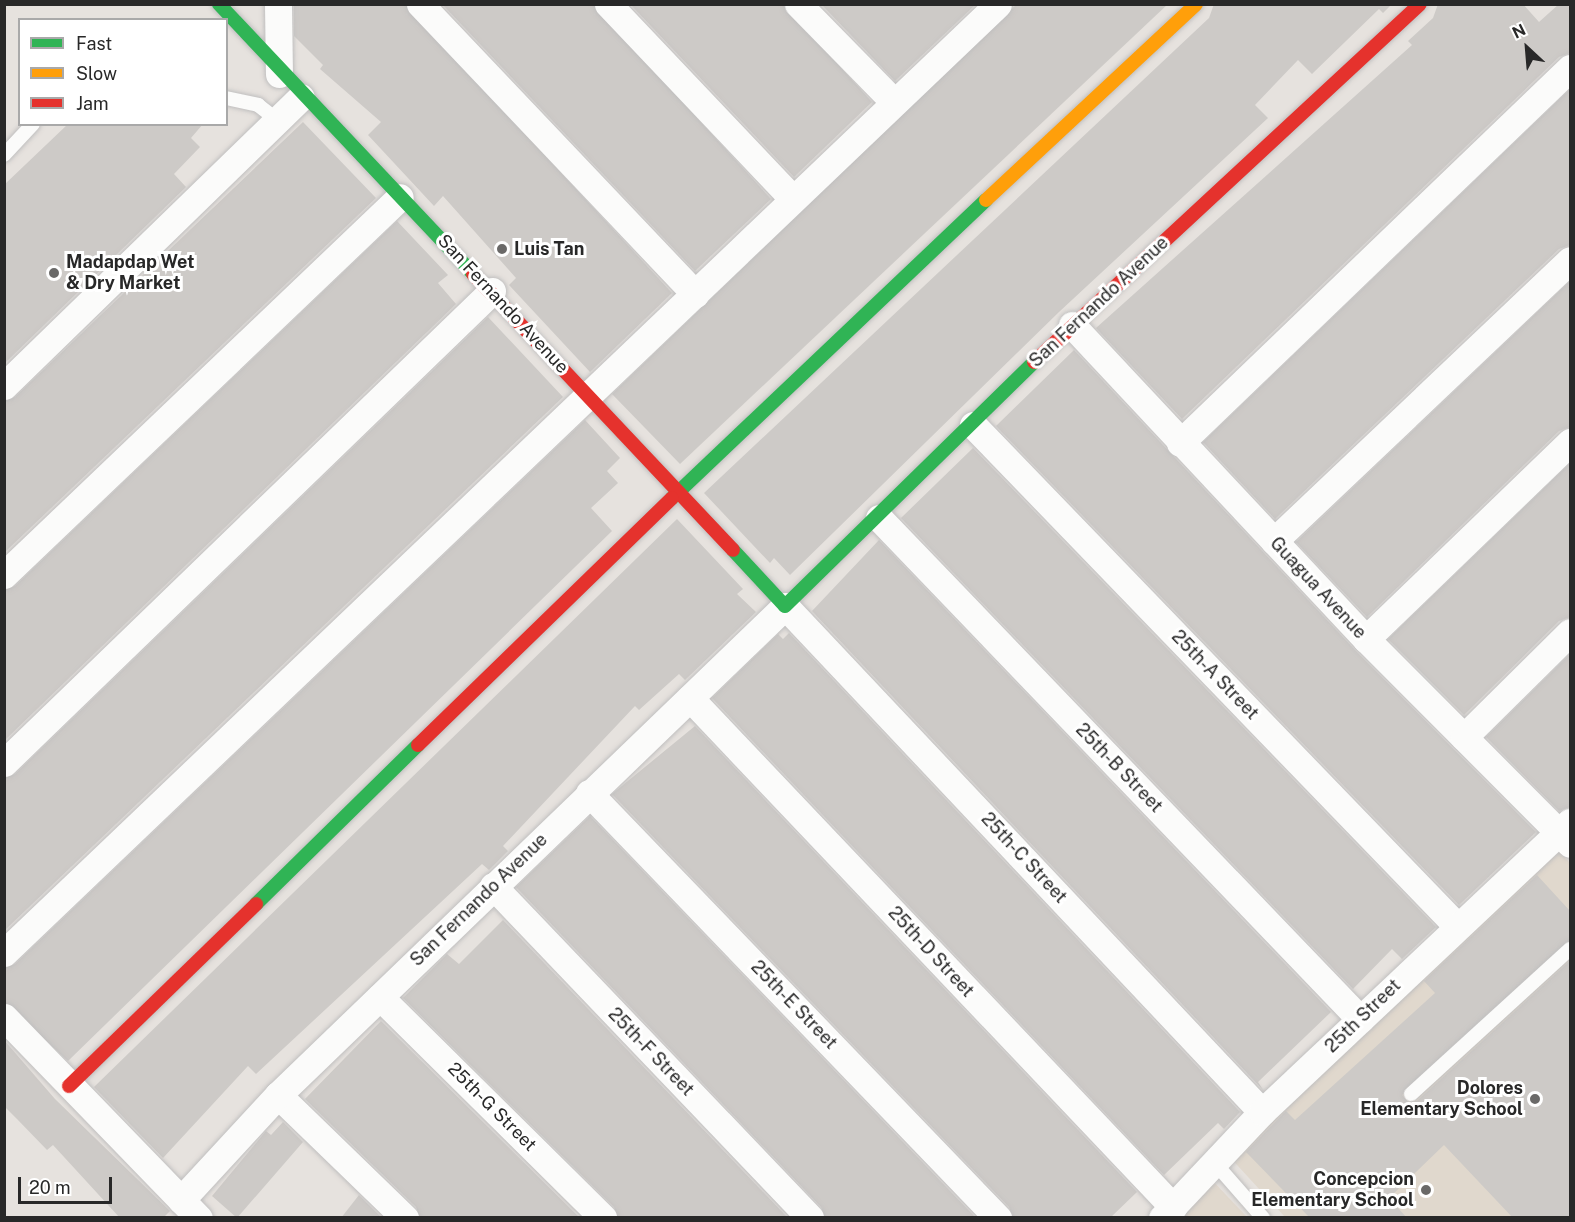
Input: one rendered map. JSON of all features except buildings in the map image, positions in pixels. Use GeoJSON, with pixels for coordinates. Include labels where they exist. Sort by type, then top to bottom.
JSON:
{"type":"FeatureCollection","features":[{"type":"Feature","properties":{"kind":"main road","name":"San Fernando Avenue"},"geometry":{"type":"LineString","coordinates":[[219,4],[279,74],[492,291],[785,606],[879,518],[1072,325],[1420,4]]}},
{"type":"Feature","properties":{"kind":"main road"},"geometry":{"type":"LineString","coordinates":[[69,1086],[678,493],[1196,4]]}},
{"type":"Feature","properties":{"kind":"street"},"geometry":{"type":"LineString","coordinates":[[278,4],[279,74]]}},
{"type":"Feature","properties":{"kind":"street"},"geometry":{"type":"LineString","coordinates":[[420,4],[695,294]]}},
{"type":"Feature","properties":{"kind":"street"},"geometry":{"type":"LineString","coordinates":[[608,4],[792,198]]}},
{"type":"Feature","properties":{"kind":"street"},"geometry":{"type":"LineString","coordinates":[[798,4],[893,101]]}},
{"type":"Feature","properties":{"kind":"street"},"geometry":{"type":"LineString","coordinates":[[4,953],[695,294],[992,7]]}},
{"type":"Feature","properties":{"kind":"street"},"geometry":{"type":"LineString","coordinates":[[1180,443],[1570,68]]}},
{"type":"Feature","properties":{"kind":"street"},"geometry":{"type":"LineString","coordinates":[[4,386],[301,97]]}},
{"type":"Feature","properties":{"kind":"street"},"geometry":{"type":"LineString","coordinates":[[4,575],[400,197]]}},
{"type":"Feature","properties":{"kind":"street"},"geometry":{"type":"LineString","coordinates":[[1274,541],[1570,260]]}},
{"type":"Feature","properties":{"kind":"street"},"geometry":{"type":"LineString","coordinates":[[4,763],[492,291]]}},
{"type":"Feature","properties":{"kind":"street","name":"Guagua Avenue"},"geometry":{"type":"LineString","coordinates":[[1072,325],[1180,443],[1366,639],[1464,737],[1567,833]]}},
{"type":"Feature","properties":{"kind":"street","name":"25th-A Street"},"geometry":{"type":"LineString","coordinates":[[973,425],[1456,926]]}},
{"type":"Feature","properties":{"kind":"street"},"geometry":{"type":"LineString","coordinates":[[1366,639],[1570,442]]}},
{"type":"Feature","properties":{"kind":"street","name":"25th-B Street"},"geometry":{"type":"LineString","coordinates":[[879,518],[1360,1019]]}},
{"type":"Feature","properties":{"kind":"street","name":"San Fernando Avenue"},"geometry":{"type":"LineString","coordinates":[[190,1209],[278,1095],[589,792],[785,606]]}},
{"type":"Feature","properties":{"kind":"street","name":"25th-C Street"},"geometry":{"type":"LineString","coordinates":[[785,606],[1262,1112]]}},
{"type":"Feature","properties":{"kind":"street"},"geometry":{"type":"LineString","coordinates":[[1464,737],[1570,632]]}},
{"type":"Feature","properties":{"kind":"street","name":"25th-D Street"},"geometry":{"type":"LineString","coordinates":[[690,698],[1167,1212]]}},
{"type":"Feature","properties":{"kind":"street","name":"25th-E Street"},"geometry":{"type":"LineString","coordinates":[[589,792],[998,1218]]}},
{"type":"Feature","properties":{"kind":"street","name":"25th Street"},"geometry":{"type":"LineString","coordinates":[[1167,1212],[1262,1112],[1456,926],[1567,833]]}},
{"type":"Feature","properties":{"kind":"street","name":"25th-F Street"},"geometry":{"type":"LineString","coordinates":[[493,886],[810,1218]]}},
{"type":"Feature","properties":{"kind":"street","name":"25th-G Street"},"geometry":{"type":"LineString","coordinates":[[380,997],[603,1218]]}},
{"type":"Feature","properties":{"kind":"street"},"geometry":{"type":"LineString","coordinates":[[4,1017],[190,1209]]}},
{"type":"Feature","properties":{"kind":"street"},"geometry":{"type":"LineString","coordinates":[[278,1095],[405,1218]]}},
{"type":"Feature","properties":{"kind":"lane"},"geometry":{"type":"LineString","coordinates":[[228,98],[258,105],[277,120]]}},
{"type":"Feature","properties":{"kind":"lane"},"geometry":{"type":"LineString","coordinates":[[4,155],[31,126]]}},
{"type":"Feature","properties":{"kind":"lane"},"geometry":{"type":"LineString","coordinates":[[1411,1094],[1570,949]]}},
{"type":"Feature","properties":{"kind":"lane"},"geometry":{"type":"LineString","coordinates":[[1213,1161],[1263,1218]]}},
{"type":"Feature","properties":{"kind":"shaded area"},"geometry":{"type":"Polygon","coordinates":[[[1553,845],[1570,863],[1570,1217],[1285,1217],[1226,1153],[1553,845]]]}},
{"type":"Feature","properties":{"kind":"shaded area"},"geometry":{"type":"Polygon","coordinates":[[[1210,1178],[1247,1217],[1169,1218],[1210,1178]]]}},
{"type":"Feature","properties":{"kind":"traffic: fast"},"geometry":{"type":"LineString","coordinates":[[219,4],[473,274]]}},
{"type":"Feature","properties":{"kind":"traffic: fast"},"geometry":{"type":"LineString","coordinates":[[672,498],[986,200]]}},
{"type":"Feature","properties":{"kind":"traffic: fast"},"geometry":{"type":"LineString","coordinates":[[733,550],[785,606],[1034,362]]}},
{"type":"Feature","properties":{"kind":"traffic: fast"},"geometry":{"type":"LineString","coordinates":[[256,904],[418,745]]}},
{"type":"Feature","properties":{"kind":"traffic: slow"},"geometry":{"type":"LineString","coordinates":[[986,200],[1196,4]]}},
{"type":"Feature","properties":{"kind":"traffic: jam"},"geometry":{"type":"LineString","coordinates":[[1034,362],[1420,4]]}},
{"type":"Feature","properties":{"kind":"traffic: jam"},"geometry":{"type":"LineString","coordinates":[[473,274],[733,550]]}},
{"type":"Feature","properties":{"kind":"traffic: jam"},"geometry":{"type":"LineString","coordinates":[[418,745],[672,498]]}},
{"type":"Feature","properties":{"kind":"traffic: jam"},"geometry":{"type":"LineString","coordinates":[[69,1086],[256,904]]}},
{"type":"Feature","properties":{"kind":"place","name":"Luis Tan"},"geometry":{"type":"Point","coordinates":[502,249]}},
{"type":"Feature","properties":{"kind":"place","name":"Madapdap Wet & Dry Market"},"geometry":{"type":"Point","coordinates":[54,273]}},
{"type":"Feature","properties":{"kind":"place","name":"Dolores Elementary School"},"geometry":{"type":"Point","coordinates":[1535,1099]}},
{"type":"Feature","properties":{"kind":"place","name":"Concepcion Elementary School"},"geometry":{"type":"Point","coordinates":[1426,1190]}}]}
